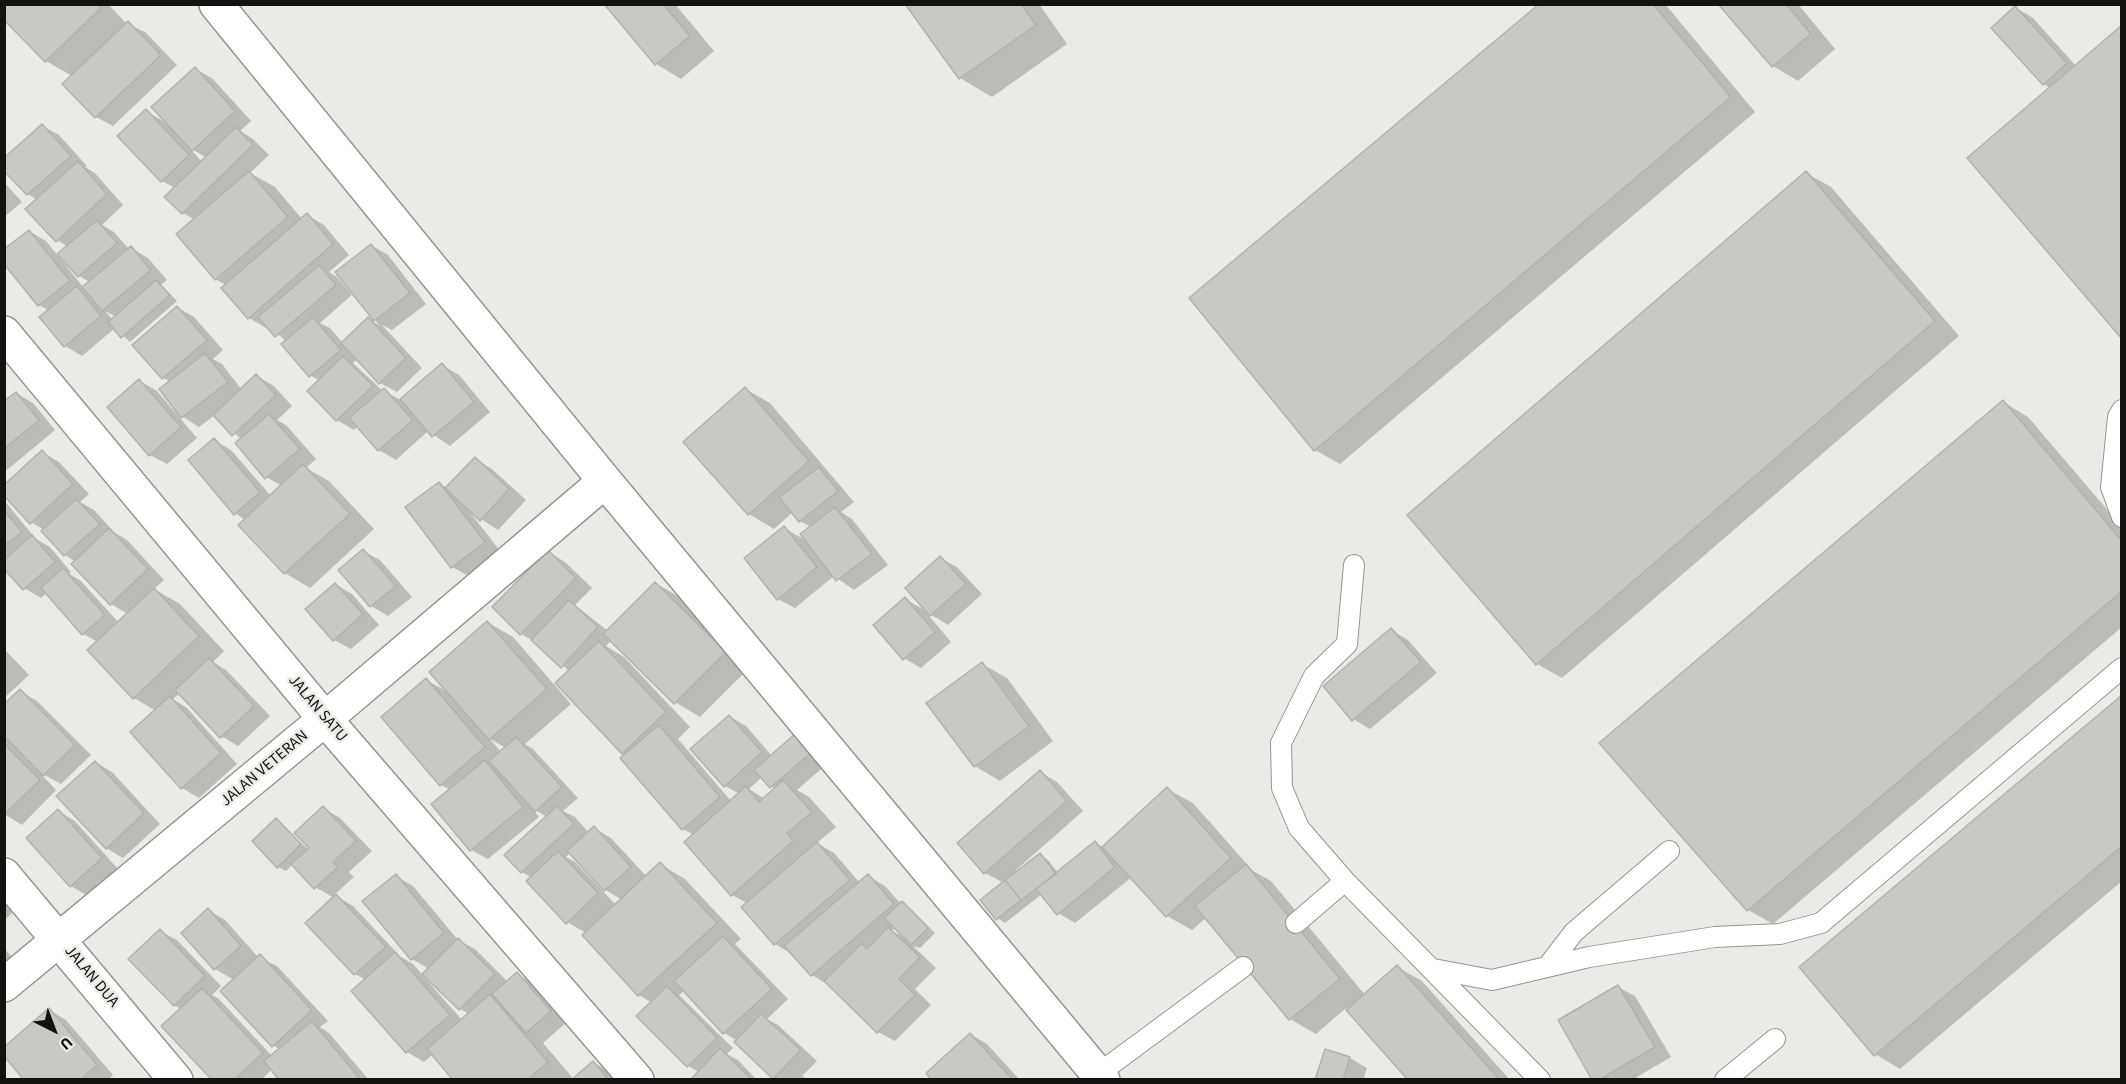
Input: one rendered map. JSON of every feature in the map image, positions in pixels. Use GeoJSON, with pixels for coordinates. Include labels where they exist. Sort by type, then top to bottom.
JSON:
{"type":"FeatureCollection","features":[{"type":"Feature","properties":{"kind":"street"},"geometry":{"type":"LineString","coordinates":[[216,4],[605,481],[1098,1078]]}},
{"type":"Feature","properties":{"kind":"street","name":"JALAN SATU"},"geometry":{"type":"LineString","coordinates":[[4,333],[325,719],[637,1080]]}},
{"type":"Feature","properties":{"kind":"street","name":"JALAN VETERAN"},"geometry":{"type":"LineString","coordinates":[[4,985],[325,719],[605,481]]}},
{"type":"Feature","properties":{"kind":"street","name":"JALAN DUA"},"geometry":{"type":"LineString","coordinates":[[4,876],[176,1080]]}},
{"type":"Feature","properties":{"kind":"lane"},"geometry":{"type":"LineString","coordinates":[[2121,410],[2118,417],[2111,488],[2121,517]]}},
{"type":"Feature","properties":{"kind":"lane"},"geometry":{"type":"LineString","coordinates":[[1354,566],[1347,644],[1314,676],[1281,743],[1282,788],[1299,828],[1345,881],[1540,1080]]}},
{"type":"Feature","properties":{"kind":"lane"},"geometry":{"type":"LineString","coordinates":[[1433,969],[1492,981],[1548,966],[1715,937],[1780,934],[1821,923],[2121,668]]}},
{"type":"Feature","properties":{"kind":"lane"},"geometry":{"type":"LineString","coordinates":[[1548,966],[1574,932],[1669,851]]}},
{"type":"Feature","properties":{"kind":"lane"},"geometry":{"type":"LineString","coordinates":[[1296,923],[1345,881]]}},
{"type":"Feature","properties":{"kind":"lane"},"geometry":{"type":"LineString","coordinates":[[1098,1078],[1243,967]]}},
{"type":"Feature","properties":{"kind":"lane"},"geometry":{"type":"LineString","coordinates":[[1725,1080],[1775,1039]]}},
{"type":"Feature","properties":{"kind":"building"},"geometry":{"type":"Polygon","coordinates":[[[4,4],[98,4],[101,8],[45,62],[4,20],[4,4]]]}},
{"type":"Feature","properties":{"kind":"building"},"geometry":{"type":"Polygon","coordinates":[[[604,4],[663,4],[690,36],[655,65],[604,4]]]}},
{"type":"Feature","properties":{"kind":"building"},"geometry":{"type":"Polygon","coordinates":[[[905,4],[1021,4],[1036,25],[959,79],[905,4]]]}},
{"type":"Feature","properties":{"kind":"building"},"geometry":{"type":"Polygon","coordinates":[[[1539,4],[1653,4],[1731,97],[1314,451],[1189,298],[1539,4]]]}},
{"type":"Feature","properties":{"kind":"building"},"geometry":{"type":"Polygon","coordinates":[[[1718,4],[1786,4],[1811,34],[1772,67],[1718,4]]]}},
{"type":"Feature","properties":{"kind":"building"},"geometry":{"type":"Polygon","coordinates":[[[2015,6],[2067,63],[2043,85],[1991,28],[2015,6]]]}},
{"type":"Feature","properties":{"kind":"building"},"geometry":{"type":"Polygon","coordinates":[[[128,21],[161,55],[95,118],[62,84],[128,21]]]}},
{"type":"Feature","properties":{"kind":"building"},"geometry":{"type":"Polygon","coordinates":[[[2122,25],[2122,339],[1967,158],[2122,25]]]}},
{"type":"Feature","properties":{"kind":"building"},"geometry":{"type":"Polygon","coordinates":[[[195,67],[235,111],[192,151],[151,107],[195,67]]]}},
{"type":"Feature","properties":{"kind":"building"},"geometry":{"type":"Polygon","coordinates":[[[146,109],[189,155],[161,182],[117,136],[146,109]]]}},
{"type":"Feature","properties":{"kind":"building"},"geometry":{"type":"Polygon","coordinates":[[[42,124],[71,156],[27,195],[4,171],[4,158],[42,124]]]}},
{"type":"Feature","properties":{"kind":"building"},"geometry":{"type":"Polygon","coordinates":[[[236,127],[253,145],[182,214],[164,197],[236,127]]]}},
{"type":"Feature","properties":{"kind":"building"},"geometry":{"type":"Polygon","coordinates":[[[78,161],[107,194],[56,242],[25,209],[78,161]]]}},
{"type":"Feature","properties":{"kind":"building"},"geometry":{"type":"Polygon","coordinates":[[[249,171],[288,217],[215,280],[176,234],[249,171]]]}},
{"type":"Feature","properties":{"kind":"building"},"geometry":{"type":"Polygon","coordinates":[[[1806,171],[1935,321],[1536,665],[1407,515],[1806,171]]]}},
{"type":"Feature","properties":{"kind":"building"},"geometry":{"type":"Polygon","coordinates":[[[307,213],[333,244],[248,319],[221,288],[307,213]]]}},
{"type":"Feature","properties":{"kind":"building"},"geometry":{"type":"Polygon","coordinates":[[[97,220],[117,243],[78,277],[57,254],[97,220]]]}},
{"type":"Feature","properties":{"kind":"building"},"geometry":{"type":"Polygon","coordinates":[[[29,230],[70,281],[38,306],[4,264],[4,249],[29,230]]]}},
{"type":"Feature","properties":{"kind":"building"},"geometry":{"type":"Polygon","coordinates":[[[371,244],[410,293],[374,321],[335,272],[371,244]]]}},
{"type":"Feature","properties":{"kind":"building"},"geometry":{"type":"Polygon","coordinates":[[[131,246],[151,270],[102,311],[82,287],[131,246]]]}},
{"type":"Feature","properties":{"kind":"building"},"geometry":{"type":"Polygon","coordinates":[[[319,265],[336,285],[275,337],[258,317],[319,265]]]}},
{"type":"Feature","properties":{"kind":"building"},"geometry":{"type":"Polygon","coordinates":[[[156,280],[170,295],[121,338],[108,322],[156,280]]]}},
{"type":"Feature","properties":{"kind":"building"},"geometry":{"type":"Polygon","coordinates":[[[77,286],[101,316],[64,347],[39,317],[77,286]]]}},
{"type":"Feature","properties":{"kind":"building"},"geometry":{"type":"Polygon","coordinates":[[[177,306],[207,340],[162,379],[132,345],[177,306]]]}},
{"type":"Feature","properties":{"kind":"building"},"geometry":{"type":"Polygon","coordinates":[[[313,317],[341,350],[309,377],[281,344],[313,317]]]}},
{"type":"Feature","properties":{"kind":"building"},"geometry":{"type":"Polygon","coordinates":[[[368,317],[406,358],[379,384],[341,343],[368,317]]]}},
{"type":"Feature","properties":{"kind":"building"},"geometry":{"type":"Polygon","coordinates":[[[205,353],[228,382],[181,418],[159,389],[205,353]]]}},
{"type":"Feature","properties":{"kind":"building"},"geometry":{"type":"Polygon","coordinates":[[[343,356],[373,386],[336,421],[307,391],[343,356]]]}},
{"type":"Feature","properties":{"kind":"building"},"geometry":{"type":"Polygon","coordinates":[[[442,363],[474,402],[432,437],[400,399],[442,363]]]}},
{"type":"Feature","properties":{"kind":"building"},"geometry":{"type":"Polygon","coordinates":[[[256,374],[276,395],[232,436],[213,415],[256,374]]]}},
{"type":"Feature","properties":{"kind":"building"},"geometry":{"type":"Polygon","coordinates":[[[139,379],[181,427],[149,456],[107,407],[139,379]]]}},
{"type":"Feature","properties":{"kind":"building"},"geometry":{"type":"Polygon","coordinates":[[[745,387],[809,461],[748,515],[683,442],[745,387]]]}},
{"type":"Feature","properties":{"kind":"building"},"geometry":{"type":"Polygon","coordinates":[[[384,388],[413,420],[378,451],[349,418],[384,388]]]}},
{"type":"Feature","properties":{"kind":"building"},"geometry":{"type":"Polygon","coordinates":[[[16,392],[39,420],[4,449],[4,401],[16,392]]]}},
{"type":"Feature","properties":{"kind":"building"},"geometry":{"type":"Polygon","coordinates":[[[2003,400],[2122,541],[2122,591],[1747,911],[1599,743],[2003,400]]]}},
{"type":"Feature","properties":{"kind":"building"},"geometry":{"type":"Polygon","coordinates":[[[269,414],[300,449],[265,479],[235,443],[269,414]]]}},
{"type":"Feature","properties":{"kind":"building"},"geometry":{"type":"Polygon","coordinates":[[[214,438],[260,492],[234,515],[188,460],[214,438]]]}},
{"type":"Feature","properties":{"kind":"building"},"geometry":{"type":"Polygon","coordinates":[[[42,450],[73,484],[30,524],[4,496],[4,485],[42,450]]]}},
{"type":"Feature","properties":{"kind":"building"},"geometry":{"type":"Polygon","coordinates":[[[475,457],[509,489],[480,521],[445,488],[475,457]]]}},
{"type":"Feature","properties":{"kind":"building"},"geometry":{"type":"Polygon","coordinates":[[[303,464],[350,514],[284,574],[238,525],[303,464]]]}},
{"type":"Feature","properties":{"kind":"building"},"geometry":{"type":"Polygon","coordinates":[[[819,467],[838,491],[799,522],[779,497],[819,467]]]}},
{"type":"Feature","properties":{"kind":"building"},"geometry":{"type":"Polygon","coordinates":[[[439,482],[485,542],[451,568],[405,507],[439,482]]]}},
{"type":"Feature","properties":{"kind":"building"},"geometry":{"type":"Polygon","coordinates":[[[76,499],[100,524],[64,556],[41,531],[76,499]]]}},
{"type":"Feature","properties":{"kind":"building"},"geometry":{"type":"Polygon","coordinates":[[[835,507],[872,554],[836,581],[800,534],[835,507]]]}},
{"type":"Feature","properties":{"kind":"building"},"geometry":{"type":"Polygon","coordinates":[[[4,510],[22,532],[4,546],[4,510]]]}},
{"type":"Feature","properties":{"kind":"building"},"geometry":{"type":"Polygon","coordinates":[[[784,526],[817,567],[777,600],[744,558],[784,526]]]}},
{"type":"Feature","properties":{"kind":"building"},"geometry":{"type":"Polygon","coordinates":[[[109,528],[148,569],[110,605],[71,564],[109,528]]]}},
{"type":"Feature","properties":{"kind":"building"},"geometry":{"type":"Polygon","coordinates":[[[32,535],[55,562],[23,590],[4,569],[4,560],[32,535]]]}},
{"type":"Feature","properties":{"kind":"building"},"geometry":{"type":"Polygon","coordinates":[[[363,549],[396,586],[370,607],[338,570],[363,549]]]}},
{"type":"Feature","properties":{"kind":"building"},"geometry":{"type":"Polygon","coordinates":[[[548,550],[576,578],[520,635],[492,607],[548,550]]]}},
{"type":"Feature","properties":{"kind":"building"},"geometry":{"type":"Polygon","coordinates":[[[940,556],[966,584],[930,616],[905,588],[940,556]]]}},
{"type":"Feature","properties":{"kind":"building"},"geometry":{"type":"Polygon","coordinates":[[[63,568],[105,615],[82,635],[41,588],[63,568]]]}},
{"type":"Feature","properties":{"kind":"building"},"geometry":{"type":"Polygon","coordinates":[[[655,582],[726,652],[674,704],[603,634],[655,582]]]}},
{"type":"Feature","properties":{"kind":"building"},"geometry":{"type":"Polygon","coordinates":[[[335,583],[363,614],[333,641],[305,609],[335,583]]]}},
{"type":"Feature","properties":{"kind":"building"},"geometry":{"type":"Polygon","coordinates":[[[154,588],[199,636],[133,699],[87,650],[154,588]]]}},
{"type":"Feature","properties":{"kind":"building"},"geometry":{"type":"Polygon","coordinates":[[[905,597],[935,632],[903,660],[873,625],[905,597]]]}},
{"type":"Feature","properties":{"kind":"building"},"geometry":{"type":"Polygon","coordinates":[[[569,600],[598,627],[561,668],[531,640],[569,600]]]}},
{"type":"Feature","properties":{"kind":"building"},"geometry":{"type":"Polygon","coordinates":[[[487,621],[547,689],[489,740],[429,672],[487,621]]]}},
{"type":"Feature","properties":{"kind":"building"},"geometry":{"type":"Polygon","coordinates":[[[1391,628],[1421,662],[1352,721],[1323,686],[1391,628]]]}},
{"type":"Feature","properties":{"kind":"building"},"geometry":{"type":"Polygon","coordinates":[[[599,641],[666,712],[622,754],[555,683],[599,641]]]}},
{"type":"Feature","properties":{"kind":"building"},"geometry":{"type":"Polygon","coordinates":[[[209,658],[254,706],[220,738],[175,690],[209,658]]]}},
{"type":"Feature","properties":{"kind":"building"},"geometry":{"type":"Polygon","coordinates":[[[982,662],[1029,726],[974,767],[926,703],[982,662]]]}},
{"type":"Feature","properties":{"kind":"building"},"geometry":{"type":"Polygon","coordinates":[[[426,678],[485,747],[440,786],[381,717],[426,678]]]}},
{"type":"Feature","properties":{"kind":"building"},"geometry":{"type":"Polygon","coordinates":[[[20,689],[75,745],[43,776],[4,736],[4,704],[20,689]]]}},
{"type":"Feature","properties":{"kind":"building"},"geometry":{"type":"Polygon","coordinates":[[[2122,695],[2122,846],[1874,1056],[1799,967],[2122,695]]]}},
{"type":"Feature","properties":{"kind":"building"},"geometry":{"type":"Polygon","coordinates":[[[170,696],[221,753],[181,789],[130,732],[170,696]]]}},
{"type":"Feature","properties":{"kind":"building"},"geometry":{"type":"Polygon","coordinates":[[[729,715],[762,752],[724,787],[690,749],[729,715]]]}},
{"type":"Feature","properties":{"kind":"building"},"geometry":{"type":"Polygon","coordinates":[[[659,725],[720,797],[682,830],[620,758],[659,725]]]}},
{"type":"Feature","properties":{"kind":"building"},"geometry":{"type":"Polygon","coordinates":[[[796,733],[812,752],[770,788],[754,770],[796,733]]]}},
{"type":"Feature","properties":{"kind":"building"},"geometry":{"type":"Polygon","coordinates":[[[516,737],[562,787],[535,812],[489,761],[516,737]]]}},
{"type":"Feature","properties":{"kind":"building"},"geometry":{"type":"Polygon","coordinates":[[[4,744],[40,780],[4,815],[4,744]]]}},
{"type":"Feature","properties":{"kind":"building"},"geometry":{"type":"Polygon","coordinates":[[[485,760],[523,807],[470,851],[431,804],[485,760]]]}},
{"type":"Feature","properties":{"kind":"building"},"geometry":{"type":"Polygon","coordinates":[[[95,761],[144,813],[106,849],[56,796],[95,761]]]}},
{"type":"Feature","properties":{"kind":"building"},"geometry":{"type":"Polygon","coordinates":[[[1040,770],[1067,801],[984,874],[957,843],[1040,770]]]}},
{"type":"Feature","properties":{"kind":"building"},"geometry":{"type":"Polygon","coordinates":[[[783,780],[812,812],[787,833],[793,841],[731,896],[684,842],[746,786],[759,802],[783,780]]]}},
{"type":"Feature","properties":{"kind":"building"},"geometry":{"type":"Polygon","coordinates":[[[1167,787],[1231,858],[1166,917],[1102,847],[1167,787]]]}},
{"type":"Feature","properties":{"kind":"building"},"geometry":{"type":"Polygon","coordinates":[[[323,806],[356,841],[333,862],[338,867],[314,889],[291,864],[309,848],[294,833],[323,806]]]}},
{"type":"Feature","properties":{"kind":"building"},"geometry":{"type":"Polygon","coordinates":[[[557,806],[574,824],[521,873],[504,855],[557,806]]]}},
{"type":"Feature","properties":{"kind":"building"},"geometry":{"type":"Polygon","coordinates":[[[58,809],[102,858],[70,887],[26,838],[58,809]]]}},
{"type":"Feature","properties":{"kind":"building"},"geometry":{"type":"Polygon","coordinates":[[[276,818],[301,844],[277,868],[252,841],[276,818]]]}},
{"type":"Feature","properties":{"kind":"building"},"geometry":{"type":"Polygon","coordinates":[[[594,826],[631,867],[604,891],[567,851],[594,826]]]}},
{"type":"Feature","properties":{"kind":"building"},"geometry":{"type":"Polygon","coordinates":[[[1095,841],[1115,867],[1057,915],[1036,889],[1095,841]]]}},
{"type":"Feature","properties":{"kind":"building"},"geometry":{"type":"Polygon","coordinates":[[[817,842],[850,880],[774,945],[741,907],[817,842]]]}},
{"type":"Feature","properties":{"kind":"building"},"geometry":{"type":"Polygon","coordinates":[[[558,851],[598,893],[566,924],[526,881],[558,851]]]}},
{"type":"Feature","properties":{"kind":"building"},"geometry":{"type":"Polygon","coordinates":[[[1040,853],[1056,874],[1021,900],[1005,880],[1040,853]]]}},
{"type":"Feature","properties":{"kind":"building"},"geometry":{"type":"Polygon","coordinates":[[[660,862],[717,923],[638,996],[582,935],[660,862]]]}},
{"type":"Feature","properties":{"kind":"building"},"geometry":{"type":"Polygon","coordinates":[[[1246,864],[1340,979],[1289,1020],[1195,906],[1246,864]]]}},
{"type":"Feature","properties":{"kind":"building"},"geometry":{"type":"Polygon","coordinates":[[[396,874],[444,933],[411,960],[362,901],[396,874]]]}},
{"type":"Feature","properties":{"kind":"building"},"geometry":{"type":"Polygon","coordinates":[[[868,874],[894,904],[811,976],[784,946],[868,874]]]}},
{"type":"Feature","properties":{"kind":"building"},"geometry":{"type":"Polygon","coordinates":[[[1005,880],[1021,900],[996,920],[980,900],[1005,880]]]}},
{"type":"Feature","properties":{"kind":"building"},"geometry":{"type":"Polygon","coordinates":[[[336,894],[386,947],[354,975],[305,923],[336,894]]]}},
{"type":"Feature","properties":{"kind":"building"},"geometry":{"type":"Polygon","coordinates":[[[902,901],[928,928],[911,945],[884,918],[902,901]]]}},
{"type":"Feature","properties":{"kind":"building"},"geometry":{"type":"Polygon","coordinates":[[[208,908],[241,946],[214,970],[181,933],[208,908]]]}},
{"type":"Feature","properties":{"kind":"building"},"geometry":{"type":"Polygon","coordinates":[[[888,927],[920,957],[899,979],[915,995],[877,1033],[824,981],[862,943],[867,949],[888,927]]]}},
{"type":"Feature","properties":{"kind":"building"},"geometry":{"type":"Polygon","coordinates":[[[160,929],[205,976],[174,1006],[128,959],[160,929]]]}},
{"type":"Feature","properties":{"kind":"building"},"geometry":{"type":"Polygon","coordinates":[[[723,936],[772,989],[723,1034],[674,981],[723,936]]]}},
{"type":"Feature","properties":{"kind":"building"},"geometry":{"type":"Polygon","coordinates":[[[458,938],[495,974],[459,1010],[422,974],[458,938]]]}},
{"type":"Feature","properties":{"kind":"building"},"geometry":{"type":"Polygon","coordinates":[[[395,952],[450,1015],[406,1053],[351,991],[395,952]]]}},
{"type":"Feature","properties":{"kind":"building"},"geometry":{"type":"Polygon","coordinates":[[[260,954],[312,1010],[272,1047],[220,991],[260,954]]]}},
{"type":"Feature","properties":{"kind":"building"},"geometry":{"type":"Polygon","coordinates":[[[1397,965],[1500,1080],[1408,1080],[1346,1010],[1397,965]]]}},
{"type":"Feature","properties":{"kind":"building"},"geometry":{"type":"Polygon","coordinates":[[[517,972],[551,1011],[526,1033],[492,994],[517,972]]]}},
{"type":"Feature","properties":{"kind":"building"},"geometry":{"type":"Polygon","coordinates":[[[1618,985],[1655,1047],[1599,1080],[1592,1080],[1558,1020],[1618,985]]]}},
{"type":"Feature","properties":{"kind":"building"},"geometry":{"type":"Polygon","coordinates":[[[667,986],[717,1038],[687,1067],[636,1016],[667,986]]]}},
{"type":"Feature","properties":{"kind":"building"},"geometry":{"type":"Polygon","coordinates":[[[202,988],[263,1053],[234,1080],[212,1080],[161,1026],[202,988]]]}},
{"type":"Feature","properties":{"kind":"building"},"geometry":{"type":"Polygon","coordinates":[[[490,994],[548,1062],[527,1080],[453,1080],[427,1049],[490,994]]]}},
{"type":"Feature","properties":{"kind":"building"},"geometry":{"type":"Polygon","coordinates":[[[49,1008],[97,1065],[80,1080],[24,1080],[4,1056],[4,1047],[49,1008]]]}},
{"type":"Feature","properties":{"kind":"building"},"geometry":{"type":"Polygon","coordinates":[[[761,1014],[801,1050],[773,1079],[734,1042],[761,1014]]]}},
{"type":"Feature","properties":{"kind":"building"},"geometry":{"type":"Polygon","coordinates":[[[312,1021],[361,1080],[279,1080],[264,1061],[312,1021]]]}},
{"type":"Feature","properties":{"kind":"building"},"geometry":{"type":"Polygon","coordinates":[[[970,1033],[1013,1080],[931,1080],[926,1073],[970,1033]]]}},
{"type":"Feature","properties":{"kind":"building"},"geometry":{"type":"Polygon","coordinates":[[[720,1048],[752,1080],[690,1080],[720,1048]]]}},
{"type":"Feature","properties":{"kind":"building"},"geometry":{"type":"Polygon","coordinates":[[[1325,1049],[1350,1057],[1343,1080],[1315,1080],[1325,1049]]]}},
{"type":"Feature","properties":{"kind":"building"},"geometry":{"type":"Polygon","coordinates":[[[593,1061],[609,1080],[571,1080],[593,1061]]]}}]}
